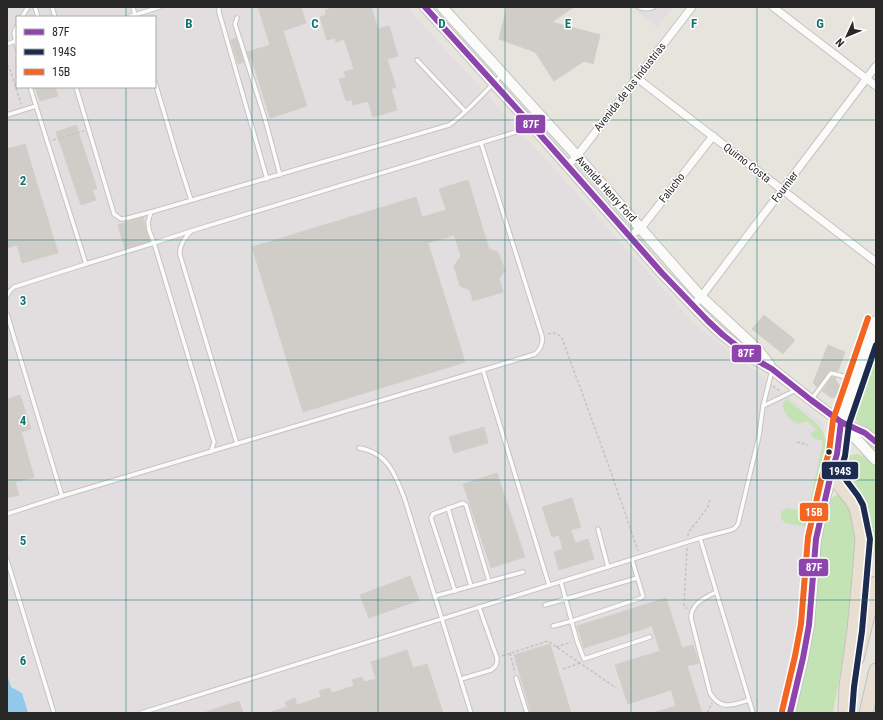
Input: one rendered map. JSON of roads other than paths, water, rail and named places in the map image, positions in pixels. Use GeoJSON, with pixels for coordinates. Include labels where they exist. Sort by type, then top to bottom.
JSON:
{"type":"FeatureCollection","features":[{"type":"Feature","properties":{"kind":"highway"},"geometry":{"type":"LineString","coordinates":[[831,474],[856,508],[862,540],[844,711]]}},
{"type":"Feature","properties":{"kind":"highway"},"geometry":{"type":"LineString","coordinates":[[844,711],[876,583]]}},
{"type":"Feature","properties":{"kind":"highway"},"geometry":{"type":"LineString","coordinates":[[866,713],[876,670]]}},
{"type":"Feature","properties":{"kind":"main road","name":"Avenida Henry Ford"},"geometry":{"type":"LineString","coordinates":[[425,7],[662,273],[708,321],[751,357],[772,369],[841,422],[876,460]]}},
{"type":"Feature","properties":{"kind":"main road","name":"Avenida Henry Ford"},"geometry":{"type":"LineString","coordinates":[[442,7],[577,156],[701,297],[756,349],[772,369]]}},
{"type":"Feature","properties":{"kind":"main road"},"geometry":{"type":"LineString","coordinates":[[790,713],[809,625],[816,539],[837,454],[841,422],[876,321]]}},
{"type":"Feature","properties":{"kind":"main road"},"geometry":{"type":"LineString","coordinates":[[841,422],[864,433],[876,442]]}},
{"type":"Feature","properties":{"kind":"street","name":"Avenida de las Industrias"},"geometry":{"type":"LineString","coordinates":[[567,166],[577,156],[692,7]]}},
{"type":"Feature","properties":{"kind":"street"},"geometry":{"type":"LineString","coordinates":[[773,7],[876,86]]}},
{"type":"Feature","properties":{"kind":"street","name":"Fournier"},"geometry":{"type":"LineString","coordinates":[[694,306],[783,191],[876,66]]}},
{"type":"Feature","properties":{"kind":"street","name":"Quirno Costa"},"geometry":{"type":"LineString","coordinates":[[637,78],[876,262]]}},
{"type":"Feature","properties":{"kind":"street","name":"Falucho"},"geometry":{"type":"LineString","coordinates":[[630,236],[641,228],[713,136]]}},
{"type":"Feature","properties":{"kind":"lane"},"geometry":{"type":"LineString","coordinates":[[23,16],[28,7]]}},
{"type":"Feature","properties":{"kind":"lane"},"geometry":{"type":"LineString","coordinates":[[133,7],[135,16],[160,7]]}},
{"type":"Feature","properties":{"kind":"lane"},"geometry":{"type":"LineString","coordinates":[[219,7],[219,12],[267,179]]}},
{"type":"Feature","properties":{"kind":"lane"},"geometry":{"type":"LineString","coordinates":[[639,7],[647,9],[654,7]]}},
{"type":"Feature","properties":{"kind":"lane"},"geometry":{"type":"LineString","coordinates":[[237,18],[235,24],[265,119],[280,175]]}},
{"type":"Feature","properties":{"kind":"lane"},"geometry":{"type":"LineString","coordinates":[[7,44],[16,41],[14,33],[16,28]]}},
{"type":"Feature","properties":{"kind":"lane"},"geometry":{"type":"LineString","coordinates":[[417,60],[465,111]]}},
{"type":"Feature","properties":{"kind":"lane"},"geometry":{"type":"LineString","coordinates":[[76,88],[114,214],[121,219],[152,212],[267,179],[444,126],[454,121],[502,74]]}},
{"type":"Feature","properties":{"kind":"lane"},"geometry":{"type":"LineString","coordinates":[[156,85],[191,200]]}},
{"type":"Feature","properties":{"kind":"lane"},"geometry":{"type":"LineString","coordinates":[[30,88],[86,264]]}},
{"type":"Feature","properties":{"kind":"lane"},"geometry":{"type":"LineString","coordinates":[[7,115],[36,106]]}},
{"type":"Feature","properties":{"kind":"lane"},"geometry":{"type":"LineString","coordinates":[[7,296],[8,292],[14,288],[86,264],[481,144],[516,132],[537,112]]}},
{"type":"Feature","properties":{"kind":"lane"},"geometry":{"type":"LineString","coordinates":[[7,514],[62,496],[536,354],[541,346],[542,336],[481,144]]}},
{"type":"Feature","properties":{"kind":"lane"},"geometry":{"type":"LineString","coordinates":[[152,212],[148,222],[149,230],[214,442],[212,452]]}},
{"type":"Feature","properties":{"kind":"lane"},"geometry":{"type":"LineString","coordinates":[[191,231],[182,243],[179,250],[237,444]]}},
{"type":"Feature","properties":{"kind":"lane"},"geometry":{"type":"LineString","coordinates":[[7,314],[62,496]]}},
{"type":"Feature","properties":{"kind":"lane"},"geometry":{"type":"LineString","coordinates":[[141,713],[735,528],[738,524],[759,436],[763,406],[772,369]]}},
{"type":"Feature","properties":{"kind":"lane"},"geometry":{"type":"LineString","coordinates":[[484,370],[549,585]]}},
{"type":"Feature","properties":{"kind":"lane"},"geometry":{"type":"LineString","coordinates":[[811,400],[831,372],[855,379]]}},
{"type":"Feature","properties":{"kind":"lane"},"geometry":{"type":"LineString","coordinates":[[763,406],[797,389]]}},
{"type":"Feature","properties":{"kind":"lane"},"geometry":{"type":"LineString","coordinates":[[360,448],[367,449],[383,459],[396,477],[405,500],[471,713]]}},
{"type":"Feature","properties":{"kind":"lane"},"geometry":{"type":"LineString","coordinates":[[455,591],[431,518],[433,514],[463,503],[466,505],[489,582]]}},
{"type":"Feature","properties":{"kind":"lane"},"geometry":{"type":"LineString","coordinates":[[448,508],[471,586]]}},
{"type":"Feature","properties":{"kind":"lane"},"geometry":{"type":"LineString","coordinates":[[598,529],[608,567]]}},
{"type":"Feature","properties":{"kind":"lane"},"geometry":{"type":"LineString","coordinates":[[700,538],[753,713]]}},
{"type":"Feature","properties":{"kind":"lane"},"geometry":{"type":"LineString","coordinates":[[7,560],[54,713]]}},
{"type":"Feature","properties":{"kind":"lane"},"geometry":{"type":"LineString","coordinates":[[553,626],[641,598],[643,596],[632,560]]}},
{"type":"Feature","properties":{"kind":"lane"},"geometry":{"type":"LineString","coordinates":[[435,596],[523,572]]}},
{"type":"Feature","properties":{"kind":"lane"},"geometry":{"type":"LineString","coordinates":[[545,605],[637,578]]}},
{"type":"Feature","properties":{"kind":"lane"},"geometry":{"type":"LineString","coordinates":[[561,582],[577,640],[584,659],[650,637]]}},
{"type":"Feature","properties":{"kind":"lane"},"geometry":{"type":"LineString","coordinates":[[716,592],[702,599],[695,605],[691,613],[710,693],[714,700],[728,706],[749,700]]}},
{"type":"Feature","properties":{"kind":"lane"},"geometry":{"type":"LineString","coordinates":[[460,679],[491,670],[495,668],[497,664],[497,658],[479,607]]}},
{"type":"Feature","properties":{"kind":"lane"},"geometry":{"type":"LineString","coordinates":[[516,678],[527,713]]}},
{"type":"Feature","properties":{"kind":"water"},"geometry":{"type":"Polygon","coordinates":[[[7,675],[11,687],[22,693],[28,713],[7,713],[7,675]]]}}]}
